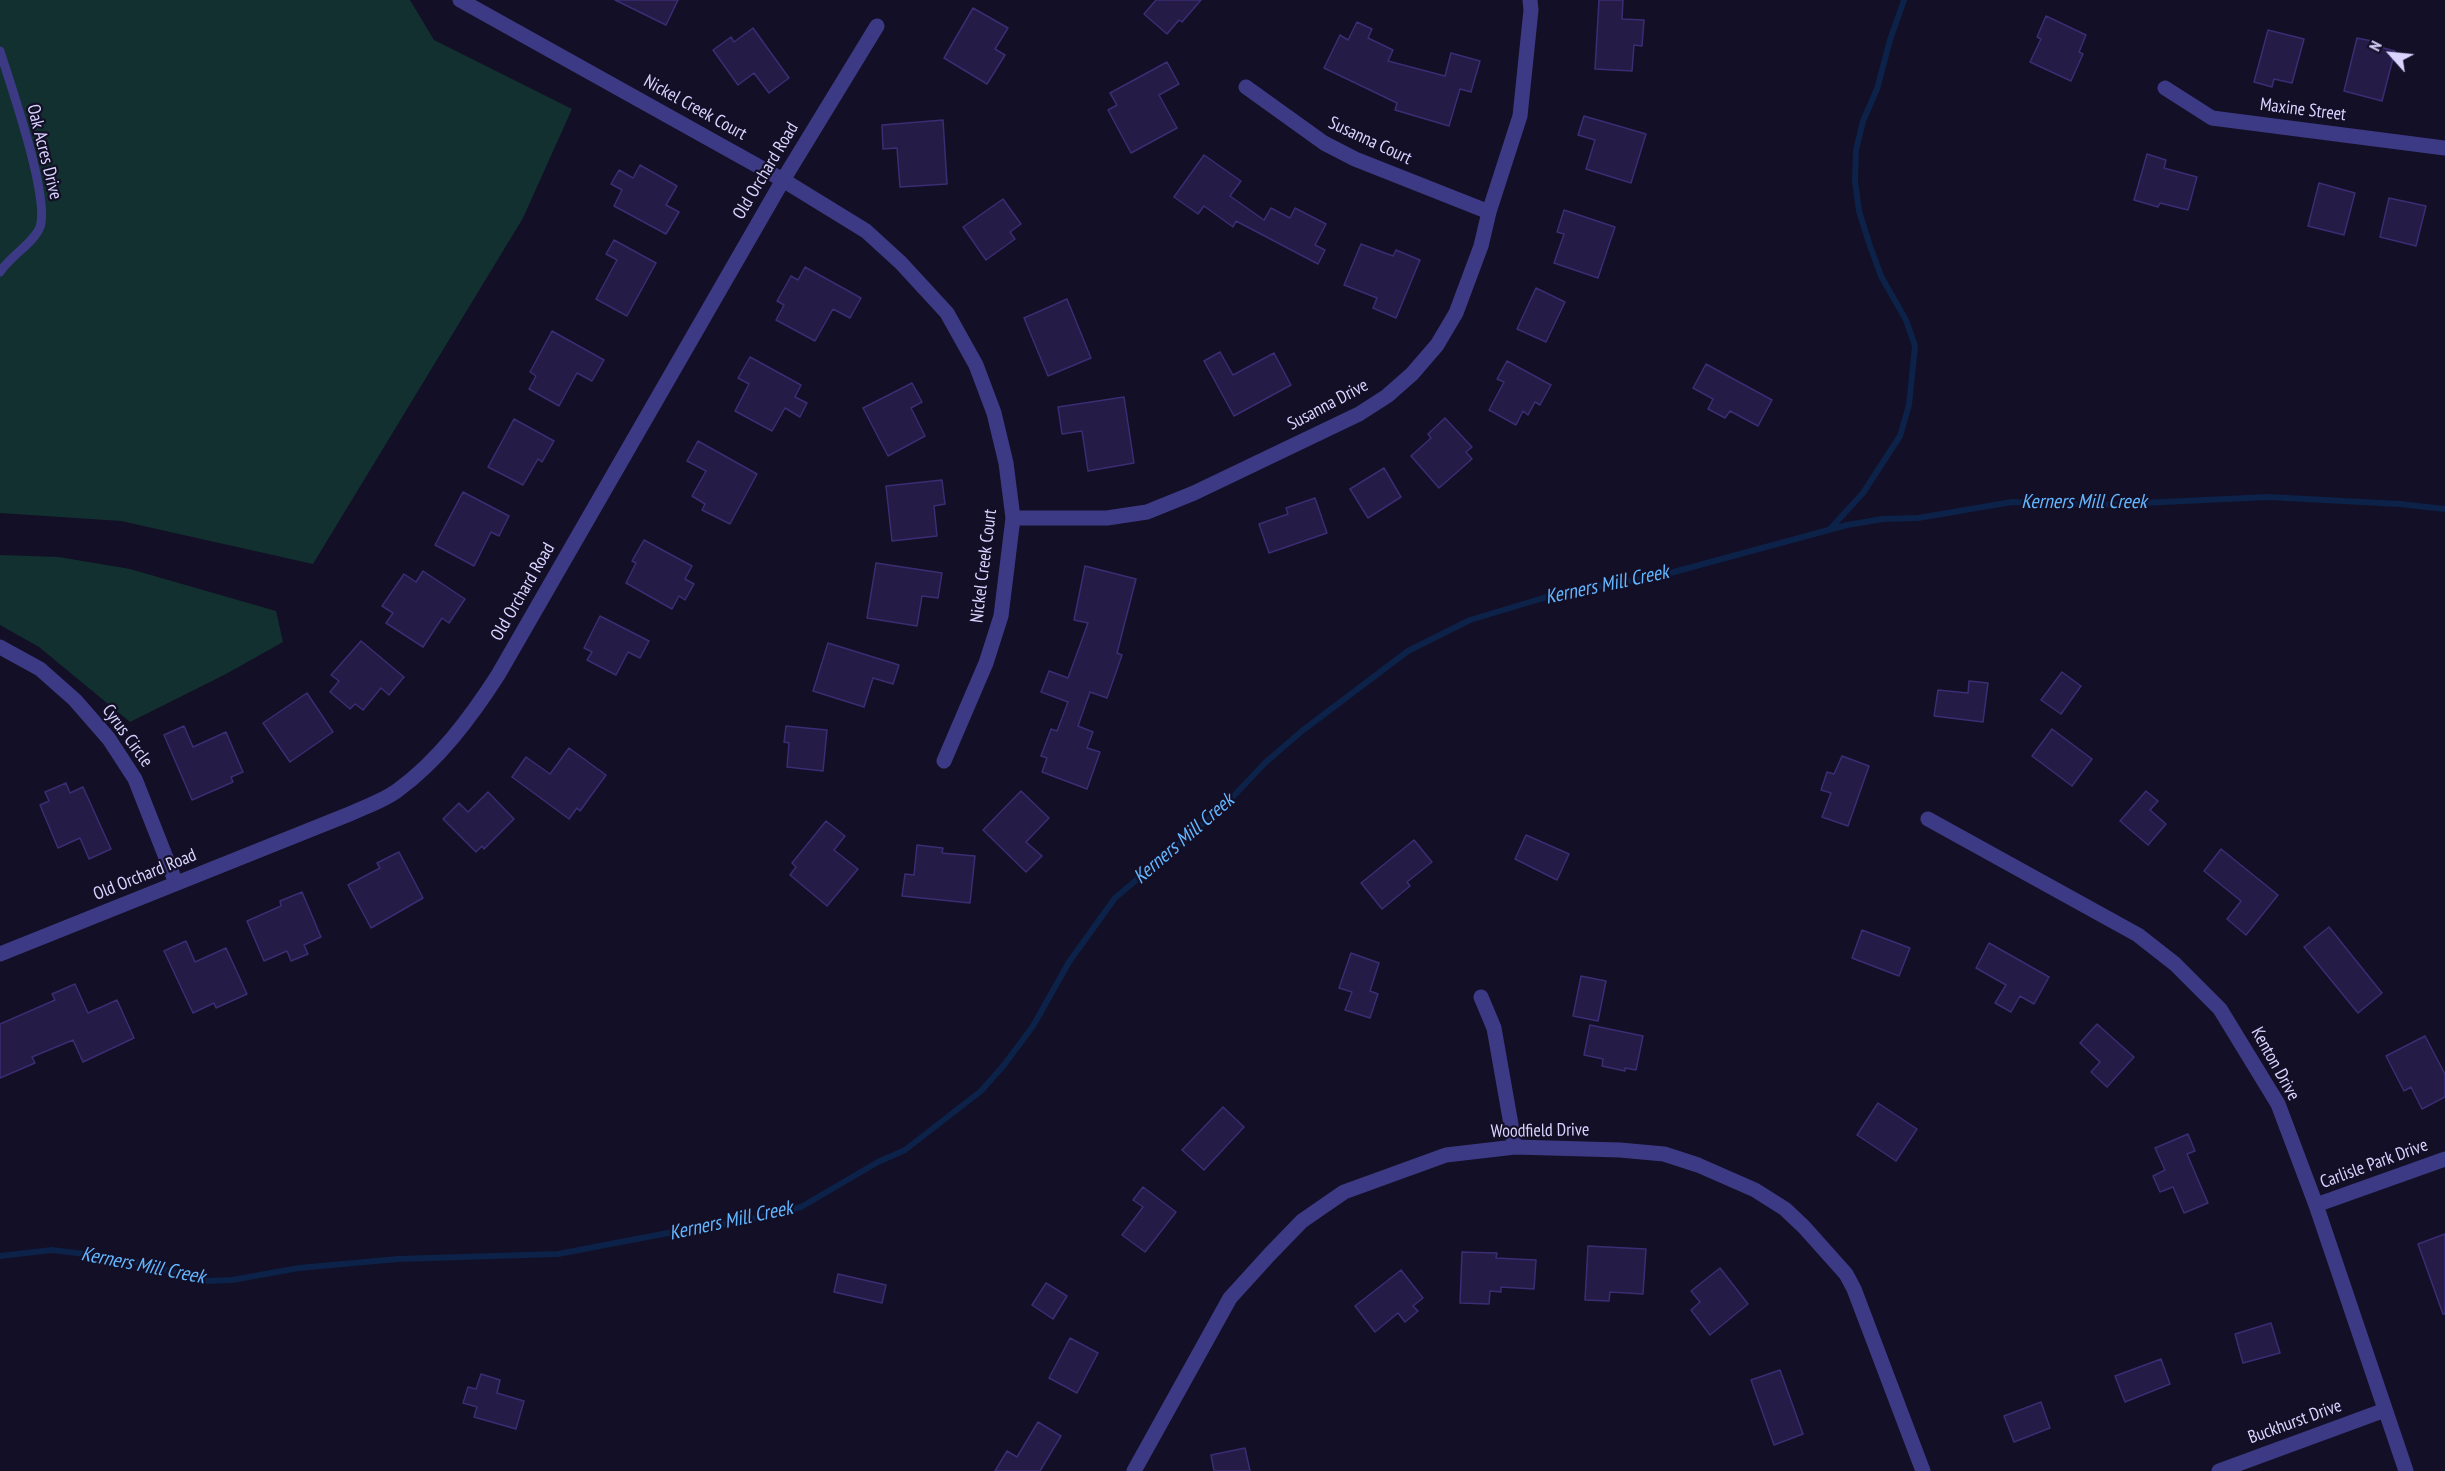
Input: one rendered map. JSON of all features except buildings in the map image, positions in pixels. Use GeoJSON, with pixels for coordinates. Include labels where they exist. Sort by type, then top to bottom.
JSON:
{"type":"FeatureCollection","features":[{"type":"Feature","properties":{"kind":"street","name":"Nickel Creek Court"},"geometry":{"type":"LineString","coordinates":[[460,0],[783,180],[866,231],[901,263],[947,313],[976,365],[994,412],[1006,463],[1012,518],[1001,616],[986,663],[944,762]]}},
{"type":"Feature","properties":{"kind":"street","name":"Susanna Drive"},"geometry":{"type":"LineString","coordinates":[[1012,518],[1107,518],[1147,512],[1202,489],[1359,414],[1388,396],[1404,381],[1437,345],[1456,313],[1481,246],[1489,212],[1520,116],[1531,10],[1530,0]]}},
{"type":"Feature","properties":{"kind":"street","name":"Old Orchard Road"},"geometry":{"type":"LineString","coordinates":[[0,954],[352,813],[397,791],[436,755],[472,715],[498,675],[783,180],[877,26]]}},
{"type":"Feature","properties":{"kind":"street","name":"Susanna Court"},"geometry":{"type":"LineString","coordinates":[[1246,87],[1324,144],[1489,212]]}},
{"type":"Feature","properties":{"kind":"street","name":"Maxine Street"},"geometry":{"type":"LineString","coordinates":[[2164,88],[2212,118],[2445,148]]}},
{"type":"Feature","properties":{"kind":"street","name":"Cyrus Circle"},"geometry":{"type":"LineString","coordinates":[[0,647],[40,669],[75,700],[109,739],[135,780],[176,883]]}},
{"type":"Feature","properties":{"kind":"street","name":"Kenton Drive"},"geometry":{"type":"LineString","coordinates":[[1928,819],[2138,935],[2175,964],[2220,1009],[2278,1104],[2316,1205],[2406,1471]]}},
{"type":"Feature","properties":{"kind":"street"},"geometry":{"type":"LineString","coordinates":[[1481,997],[1494,1028],[1515,1147]]}},
{"type":"Feature","properties":{"kind":"street","name":"Woodfield Drive"},"geometry":{"type":"LineString","coordinates":[[1134,1471],[1230,1298],[1302,1221],[1344,1192],[1446,1155],[1515,1147],[1620,1150],[1664,1154],[1698,1165],[1755,1190],[1785,1209],[1832,1258],[1854,1289],[1923,1471]]}},
{"type":"Feature","properties":{"kind":"street","name":"Carlisle Park Drive"},"geometry":{"type":"LineString","coordinates":[[2316,1205],[2445,1159]]}},
{"type":"Feature","properties":{"kind":"street","name":"Buckhurst Drive"},"geometry":{"type":"LineString","coordinates":[[2219,1471],[2385,1410]]}},
{"type":"Feature","properties":{"kind":"lane","name":"Oak Acres Drive"},"geometry":{"type":"LineString","coordinates":[[0,51],[39,185],[43,211],[39,230],[12,256],[0,272]]}},
{"type":"Feature","properties":{"kind":"green space"},"geometry":{"type":"Polygon","coordinates":[[[0,0],[410,0],[434,40],[572,109],[523,218],[313,564],[121,521],[0,513],[0,0]]]}},
{"type":"Feature","properties":{"kind":"green space"},"geometry":{"type":"Polygon","coordinates":[[[0,555],[59,557],[130,569],[276,611],[283,642],[226,674],[130,722],[39,647],[0,625],[0,555]]]}},
{"type":"Feature","properties":{"kind":"waterway"},"geometry":{"type":"LineString","coordinates":[[1830,529],[1863,493],[1900,436],[1909,405],[1915,346],[1906,320],[1881,276],[1870,246],[1859,211],[1855,181],[1856,150],[1863,121],[1877,89],[1904,0]]}},
{"type":"Feature","properties":{"kind":"waterway","name":"Kerners Mill Creek"},"geometry":{"type":"LineString","coordinates":[[0,1256],[52,1250],[125,1259],[207,1281],[232,1280],[299,1268],[398,1259],[558,1254],[744,1221],[801,1207],[878,1162],[905,1150],[981,1091],[1033,1026],[1069,962],[1115,898],[1225,805],[1266,762],[1302,731],[1408,651],[1470,620],[1560,593],[1659,576],[1847,525],[1883,519],[1918,518],[2012,502],[2100,505],[2268,497],[2400,504],[2445,509]]}}]}
